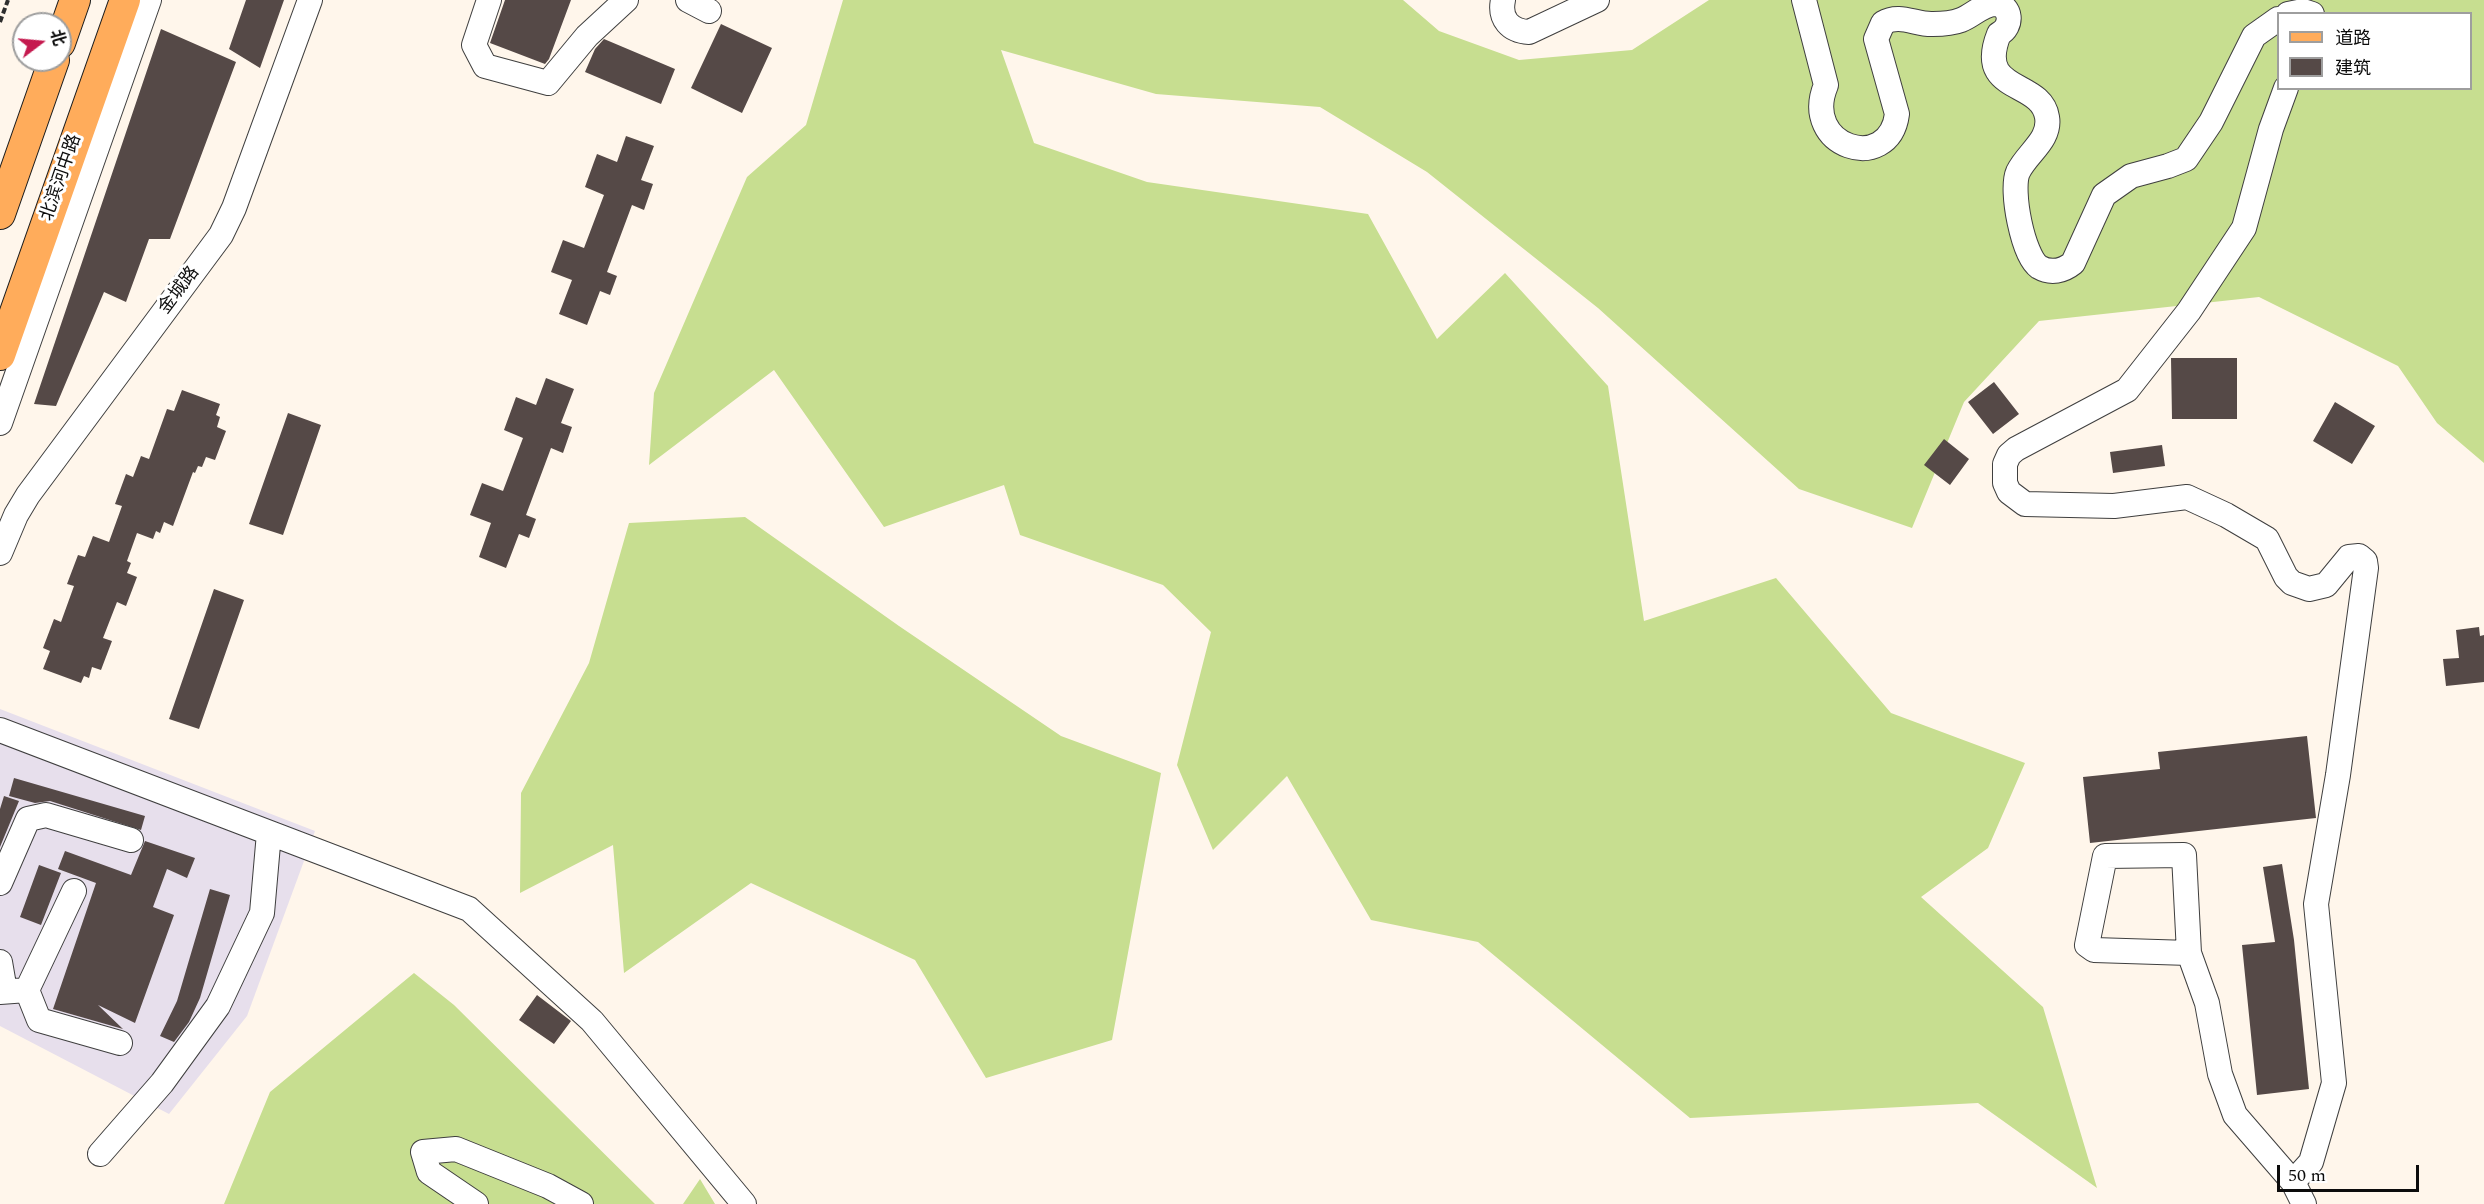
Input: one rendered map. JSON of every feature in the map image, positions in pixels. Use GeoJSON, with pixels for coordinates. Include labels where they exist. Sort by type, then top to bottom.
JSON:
{"type":"FeatureCollection","features":[{"type":"Feature","properties":{"kind":"main road","name":"北滨河中路"},"geometry":{"type":"LineString","coordinates":[[0,356],[125,0]]}},
{"type":"Feature","properties":{"kind":"main road"},"geometry":{"type":"LineString","coordinates":[[0,214],[50,72]]}},
{"type":"Feature","properties":{"kind":"street"},"geometry":{"type":"LineString","coordinates":[[0,423],[149,0]]}},
{"type":"Feature","properties":{"kind":"street","name":"金城路"},"geometry":{"type":"LineString","coordinates":[[0,554],[5,529],[41,476],[221,235],[234,208],[310,0]]}},
{"type":"Feature","properties":{"kind":"street"},"geometry":{"type":"LineString","coordinates":[[489,0],[474,45],[485,66],[548,83],[587,36],[626,0]]}},
{"type":"Feature","properties":{"kind":"street"},"geometry":{"type":"LineString","coordinates":[[1503,0],[1502,11],[1508,25],[1521,32],[1529,32],[1597,0]]}},
{"type":"Feature","properties":{"kind":"street"},"geometry":{"type":"LineString","coordinates":[[1804,0],[1826,85],[1820,104],[1823,124],[1831,135],[1842,143],[1855,147],[1877,145],[1886,140],[1896,123],[1897,114],[1876,39],[1883,23],[1900,18],[1931,24],[1961,20],[1991,4],[2005,9],[2009,23],[1999,33],[1994,44],[1996,66],[2001,76],[2010,84],[2038,99],[2048,118],[2043,139],[2017,173],[2017,208],[2029,254],[2033,261],[2048,271],[2057,271],[2073,263],[2104,195],[2131,176],[2186,159],[2211,122],[2254,36],[2277,20]]}},
{"type":"Feature","properties":{"kind":"street"},"geometry":{"type":"LineString","coordinates":[[2285,90],[2271,129],[2244,228],[2188,311],[2127,390],[2016,449],[2009,455],[2004,474],[2009,492],[2025,504],[2114,506],[2187,497],[2226,515],[2267,539],[2286,577],[2300,587],[2318,588],[2326,585],[2349,557],[2360,556],[2365,561],[2366,568],[2338,775],[2316,904],[2334,1083],[2311,1162],[2293,1182]]}},
{"type":"Feature","properties":{"kind":"street"},"geometry":{"type":"LineString","coordinates":[[0,730],[469,909],[592,1021],[744,1204]]}},
{"type":"Feature","properties":{"kind":"street"},"geometry":{"type":"LineString","coordinates":[[0,883],[28,819],[46,815],[131,840]]}},
{"type":"Feature","properties":{"kind":"street"},"geometry":{"type":"LineString","coordinates":[[100,1154],[162,1083],[219,1006],[262,913],[269,833]]}},
{"type":"Feature","properties":{"kind":"street"},"geometry":{"type":"LineString","coordinates":[[2189,953],[2094,950],[2087,945],[2105,856],[2184,855],[2189,953],[2207,1003],[2220,1074],[2235,1115],[2293,1182],[2304,1204]]}},
{"type":"Feature","properties":{"kind":"street"},"geometry":{"type":"LineString","coordinates":[[11,991],[74,891]]}},
{"type":"Feature","properties":{"kind":"street"},"geometry":{"type":"LineString","coordinates":[[0,962],[11,991],[39,1020],[120,1043]]}},
{"type":"Feature","properties":{"kind":"street"},"geometry":{"type":"LineString","coordinates":[[476,1204],[429,1172],[423,1152],[456,1149],[548,1186],[581,1204]]}},
{"type":"Feature","properties":{"kind":"path"},"geometry":{"type":"LineString","coordinates":[[0,22],[8,0]]}},
{"type":"Feature","properties":{"kind":"shaded area"},"geometry":{"type":"Polygon","coordinates":[[[0,709],[315,831],[247,1016],[169,1114],[0,1026],[0,709]]]}},
{"type":"Feature","properties":{"kind":"green space"},"geometry":{"type":"Polygon","coordinates":[[[843,0],[1403,0],[1439,31],[1519,60],[1632,50],[1709,0],[2484,0],[2484,463],[2437,423],[2398,366],[2259,297],[2039,321],[1964,402],[1912,528],[1799,489],[1598,308],[1427,172],[1320,107],[1156,94],[1001,50],[1034,143],[1147,182],[1368,214],[1437,339],[1505,273],[1608,386],[1644,621],[1776,578],[1891,713],[2025,763],[1988,848],[1921,897],[2043,1007],[2097,1188],[1978,1103],[1690,1118],[1478,942],[1371,920],[1287,776],[1213,850],[1177,765],[1211,632],[1163,585],[1020,535],[1004,485],[884,527],[774,370],[649,465],[654,393],[747,177],[806,125],[843,0]]]}},
{"type":"Feature","properties":{"kind":"green space"},"geometry":{"type":"Polygon","coordinates":[[[745,517],[899,626],[1061,736],[1161,773],[1112,1040],[986,1078],[915,960],[751,883],[624,973],[613,845],[520,893],[521,793],[589,663],[629,523],[745,517]]]}},
{"type":"Feature","properties":{"kind":"green space"},"geometry":{"type":"Polygon","coordinates":[[[414,973],[454,1005],[655,1204],[224,1204],[270,1092],[414,973]]]}},
{"type":"Feature","properties":{"kind":"green space"},"geometry":{"type":"Polygon","coordinates":[[[700,1179],[715,1204],[683,1204],[700,1179]]]}},
{"type":"Feature","properties":{"kind":"building"},"geometry":{"type":"Polygon","coordinates":[[[246,0],[284,0],[260,68],[229,49],[246,0]]]}},
{"type":"Feature","properties":{"kind":"building"},"geometry":{"type":"Polygon","coordinates":[[[505,0],[571,0],[549,59],[545,64],[490,43],[505,0]]]}},
{"type":"Feature","properties":{"kind":"building"},"geometry":{"type":"Polygon","coordinates":[[[721,24],[772,48],[742,113],[691,88],[721,24]]]}},
{"type":"Feature","properties":{"kind":"building"},"geometry":{"type":"Polygon","coordinates":[[[161,29],[236,62],[170,239],[149,239],[126,302],[104,292],[56,406],[34,404],[161,29]]]}},
{"type":"Feature","properties":{"kind":"building"},"geometry":{"type":"Polygon","coordinates":[[[604,39],[675,69],[661,104],[585,72],[595,49],[604,39]]]}},
{"type":"Feature","properties":{"kind":"building"},"geometry":{"type":"Polygon","coordinates":[[[626,136],[654,146],[641,180],[653,184],[644,210],[632,205],[607,272],[617,276],[610,295],[600,291],[587,325],[559,314],[572,280],[551,272],[563,240],[584,248],[604,195],[585,187],[597,154],[617,162],[626,136]]]}},
{"type":"Feature","properties":{"kind":"building"},"geometry":{"type":"Polygon","coordinates":[[[2171,358],[2237,358],[2237,419],[2172,419],[2171,358]]]}},
{"type":"Feature","properties":{"kind":"building"},"geometry":{"type":"Polygon","coordinates":[[[546,378],[574,389],[561,423],[572,427],[563,453],[551,448],[526,515],[536,519],[529,538],[519,534],[506,568],[479,557],[491,523],[470,515],[482,483],[503,491],[523,438],[504,430],[516,397],[536,405],[546,378]]]}},
{"type":"Feature","properties":{"kind":"building"},"geometry":{"type":"Polygon","coordinates":[[[1994,382],[2019,414],[1993,434],[1968,402],[1994,382]]]}},
{"type":"Feature","properties":{"kind":"building"},"geometry":{"type":"Polygon","coordinates":[[[182,390],[220,404],[216,415],[220,417],[217,427],[226,431],[215,460],[206,457],[202,467],[198,466],[195,473],[193,472],[173,526],[164,522],[160,533],[156,531],[153,539],[137,533],[127,561],[131,563],[127,573],[137,577],[126,606],[117,602],[103,638],[112,641],[101,670],[92,667],[89,678],[84,676],[81,683],[43,669],[50,651],[43,648],[54,619],[61,622],[74,586],[67,584],[78,555],[85,557],[93,536],[109,542],[122,506],[115,504],[126,474],[133,477],[141,456],[149,459],[167,409],[174,411],[182,390]]]}},
{"type":"Feature","properties":{"kind":"building"},"geometry":{"type":"Polygon","coordinates":[[[2335,402],[2375,426],[2352,464],[2313,441],[2335,402]]]}},
{"type":"Feature","properties":{"kind":"building"},"geometry":{"type":"Polygon","coordinates":[[[288,413],[321,425],[283,535],[249,524],[288,413]]]}},
{"type":"Feature","properties":{"kind":"building"},"geometry":{"type":"Polygon","coordinates":[[[1944,439],[1969,459],[1950,485],[1924,465],[1944,439]]]}},
{"type":"Feature","properties":{"kind":"building"},"geometry":{"type":"Polygon","coordinates":[[[2162,445],[2165,466],[2113,473],[2110,452],[2162,445]]]}},
{"type":"Feature","properties":{"kind":"building"},"geometry":{"type":"Polygon","coordinates":[[[214,589],[244,600],[199,729],[169,719],[214,589]]]}},
{"type":"Feature","properties":{"kind":"building"},"geometry":{"type":"Polygon","coordinates":[[[2479,627],[2480,636],[2484,635],[2484,682],[2446,686],[2443,659],[2459,658],[2456,630],[2479,627]]]}},
{"type":"Feature","properties":{"kind":"building"},"geometry":{"type":"Polygon","coordinates":[[[2307,736],[2316,818],[2090,843],[2083,777],[2160,769],[2158,752],[2307,736]]]}},
{"type":"Feature","properties":{"kind":"building"},"geometry":{"type":"Polygon","coordinates":[[[14,778],[145,816],[141,830],[50,801],[35,803],[9,796],[14,778]]]}},
{"type":"Feature","properties":{"kind":"building"},"geometry":{"type":"Polygon","coordinates":[[[4,796],[19,801],[0,847],[0,809],[4,796]]]}},
{"type":"Feature","properties":{"kind":"building"},"geometry":{"type":"Polygon","coordinates":[[[145,841],[195,858],[187,878],[167,869],[153,907],[174,915],[135,1023],[98,1005],[123,1029],[53,1009],[96,883],[58,869],[65,851],[131,875],[145,841]]]}},
{"type":"Feature","properties":{"kind":"building"},"geometry":{"type":"Polygon","coordinates":[[[2282,864],[2294,940],[2309,1089],[2257,1095],[2242,945],[2275,942],[2263,867],[2282,864]]]}},
{"type":"Feature","properties":{"kind":"building"},"geometry":{"type":"Polygon","coordinates":[[[39,865],[61,873],[41,925],[20,917],[39,865]]]}},
{"type":"Feature","properties":{"kind":"building"},"geometry":{"type":"Polygon","coordinates":[[[210,889],[230,895],[200,998],[189,1022],[174,1042],[160,1036],[177,1001],[210,889]]]}},
{"type":"Feature","properties":{"kind":"building"},"geometry":{"type":"Polygon","coordinates":[[[537,995],[571,1021],[554,1044],[519,1020],[537,995]]]}}]}
